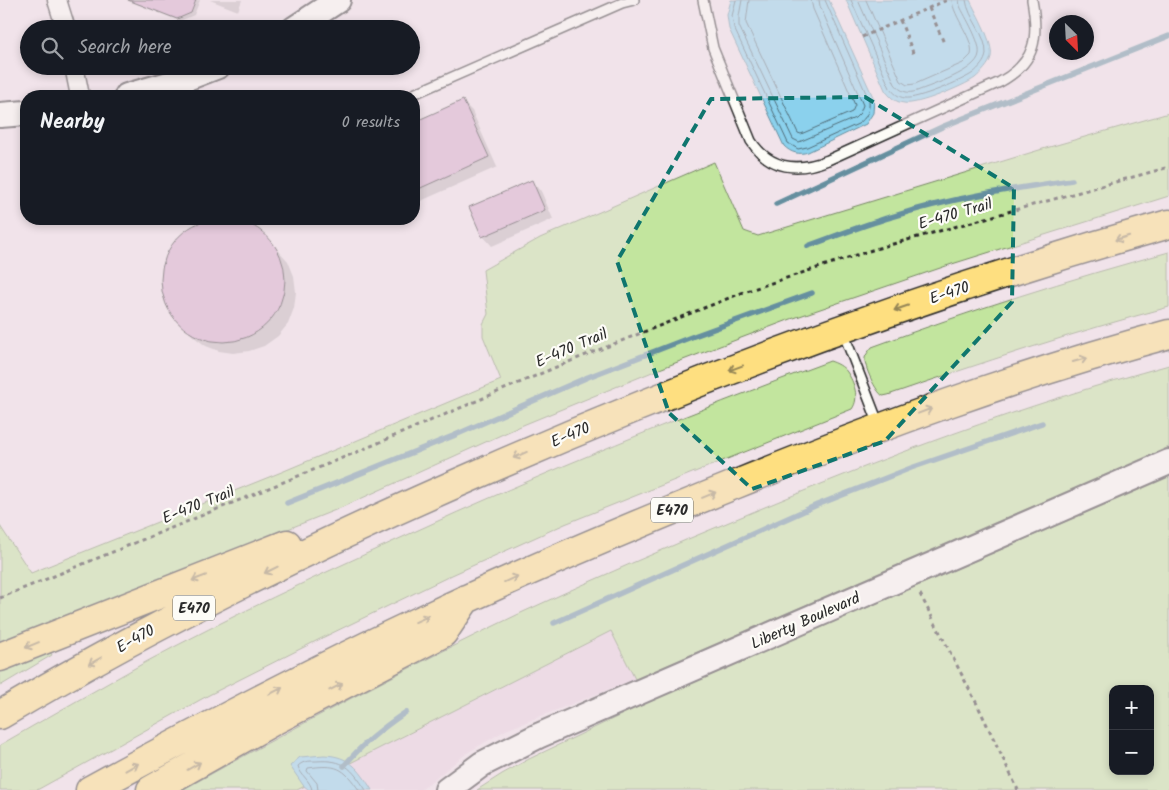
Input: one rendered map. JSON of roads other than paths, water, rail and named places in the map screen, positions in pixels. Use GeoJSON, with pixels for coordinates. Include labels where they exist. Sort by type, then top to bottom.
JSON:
{"type":"FeatureCollection","features":[{"type":"Feature","properties":{"kind":"highway","name":"E-470"},"geometry":{"type":"LineString","coordinates":[[0,715],[154,628],[240,584],[394,511],[583,428],[723,372],[842,329],[978,282],[1169,224]]}},
{"type":"Feature","properties":{"kind":"highway","name":"E470"},"geometry":{"type":"LineString","coordinates":[[90,790],[244,707],[424,619],[548,562],[686,504],[930,408],[1050,368],[1169,334]]}},
{"type":"Feature","properties":{"kind":"highway"},"geometry":{"type":"LineString","coordinates":[[0,657],[342,522],[394,511]]}},
{"type":"Feature","properties":{"kind":"highway"},"geometry":{"type":"LineString","coordinates":[[152,790],[274,720],[443,633],[466,599]]}},
{"type":"Feature","properties":{"kind":"street"},"geometry":{"type":"LineString","coordinates":[[57,0],[63,20]]}},
{"type":"Feature","properties":{"kind":"street"},"geometry":{"type":"LineString","coordinates":[[308,20],[338,0]]}},
{"type":"Feature","properties":{"kind":"street"},"geometry":{"type":"LineString","coordinates":[[76,75],[79,90]]}},
{"type":"Feature","properties":{"kind":"street"},"geometry":{"type":"LineString","coordinates":[[148,90],[195,75]]}},
{"type":"Feature","properties":{"kind":"street"},"geometry":{"type":"LineString","coordinates":[[0,115],[20,113]]}},
{"type":"Feature","properties":{"kind":"street","name":"Liberty Boulevard"},"geometry":{"type":"LineString","coordinates":[[447,790],[482,764],[538,736],[1169,462]]}},
{"type":"Feature","properties":{"kind":"lane"},"geometry":{"type":"LineString","coordinates":[[420,91],[622,3],[634,0]]}},
{"type":"Feature","properties":{"kind":"lane"},"geometry":{"type":"LineString","coordinates":[[703,0],[713,48],[751,141],[765,156],[778,164],[791,168],[805,167],[823,162],[1012,75],[1027,58],[1034,43],[1036,24],[1032,0]]}},
{"type":"Feature","properties":{"kind":"lane"},"geometry":{"type":"LineString","coordinates":[[842,329],[880,428]]}},
{"type":"Feature","properties":{"kind":"water"},"geometry":{"type":"Polygon","coordinates":[[[731,0],[829,0],[874,99],[873,113],[866,124],[808,152],[795,153],[784,146],[729,29],[727,15],[731,0]]]}},
{"type":"Feature","properties":{"kind":"water"},"geometry":{"type":"Polygon","coordinates":[[[846,0],[970,0],[990,44],[990,60],[977,76],[961,86],[919,101],[910,103],[898,102],[885,90],[846,0]]]}},
{"type":"Feature","properties":{"kind":"water"},"geometry":{"type":"Polygon","coordinates":[[[324,755],[341,758],[353,765],[372,790],[309,790],[303,785],[290,766],[300,757],[324,755]]]}},
{"type":"Feature","properties":{"kind":"waterway"},"geometry":{"type":"LineString","coordinates":[[776,204],[944,126],[1169,36]]}},
{"type":"Feature","properties":{"kind":"waterway"},"geometry":{"type":"LineString","coordinates":[[808,246],[870,224],[936,204],[1072,180]]}},
{"type":"Feature","properties":{"kind":"waterway"},"geometry":{"type":"LineString","coordinates":[[287,503],[453,436],[588,377],[812,293]]}},
{"type":"Feature","properties":{"kind":"waterway"},"geometry":{"type":"LineString","coordinates":[[554,623],[817,505],[911,468],[1042,423]]}},
{"type":"Feature","properties":{"kind":"waterway"},"geometry":{"type":"LineString","coordinates":[[344,766],[373,737],[406,712]]}}]}
